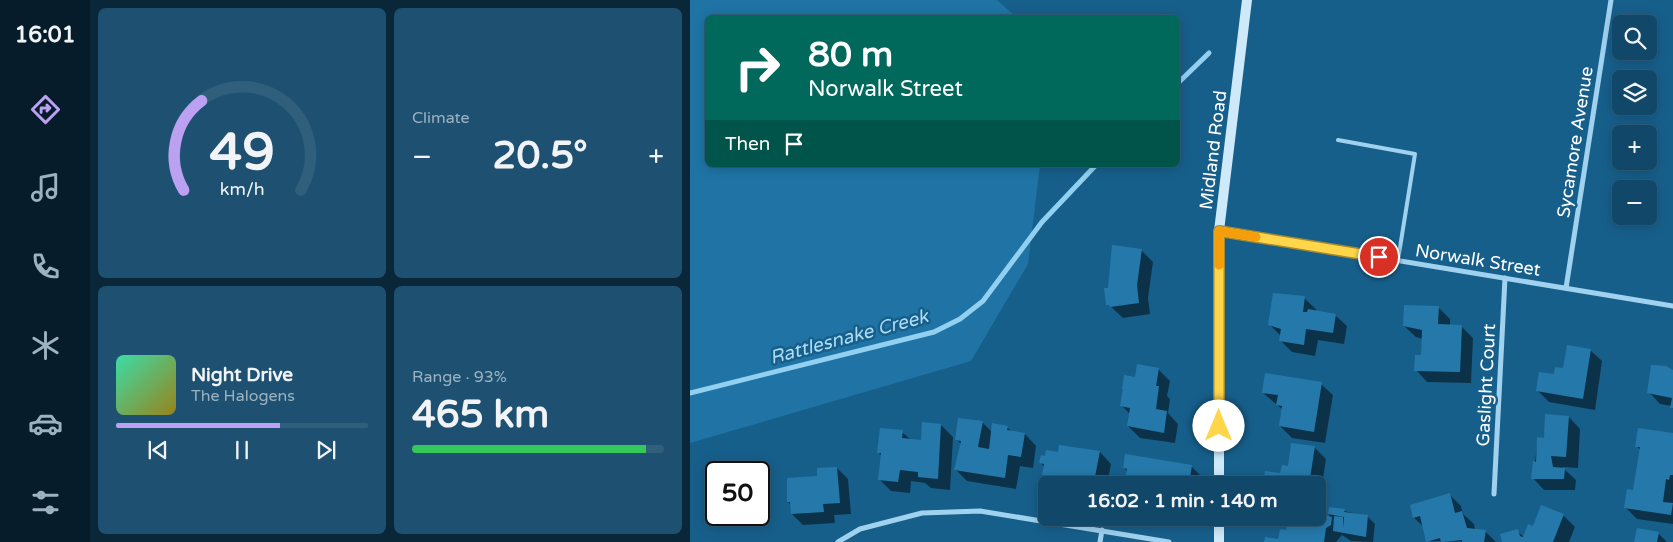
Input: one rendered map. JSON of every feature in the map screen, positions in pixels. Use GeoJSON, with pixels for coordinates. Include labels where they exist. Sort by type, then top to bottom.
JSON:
{"type":"FeatureCollection","features":[{"type":"Feature","properties":{"kind":"main road","name":"Midland Road"},"geometry":{"type":"LineString","coordinates":[[1219,476],[1219,231],[1247,0]]}},
{"type":"Feature","properties":{"kind":"main road"},"geometry":{"type":"LineString","coordinates":[[1218,542],[1219,526]]}},
{"type":"Feature","properties":{"kind":"street","name":"Sycamore Avenue"},"geometry":{"type":"LineString","coordinates":[[1566,288],[1611,0]]}},
{"type":"Feature","properties":{"kind":"street","name":"Norwalk Street"},"geometry":{"type":"LineString","coordinates":[[1219,231],[1673,306]]}},
{"type":"Feature","properties":{"kind":"street","name":"Gaslight Court"},"geometry":{"type":"LineString","coordinates":[[1494,494],[1505,278]]}},
{"type":"Feature","properties":{"kind":"street"},"geometry":{"type":"LineString","coordinates":[[838,542],[860,529],[922,513],[980,511],[1169,542]]}},
{"type":"Feature","properties":{"kind":"street"},"geometry":{"type":"LineString","coordinates":[[1100,542],[1102,530]]}},
{"type":"Feature","properties":{"kind":"lane"},"geometry":{"type":"LineString","coordinates":[[1338,140],[1415,154],[1398,260]]}},
{"type":"Feature","properties":{"kind":"shaded area"},"geometry":{"type":"Polygon","coordinates":[[[690,0],[997,0],[1014,15],[705,15],[705,167],[1040,167],[1028,264],[971,361],[690,443],[690,0]]]}},
{"type":"Feature","properties":{"kind":"building"},"geometry":{"type":"Polygon","coordinates":[[[1112,245],[1142,249],[1137,285],[1139,303],[1110,307],[1106,305],[1104,288],[1108,288],[1112,245]]]}},
{"type":"Feature","properties":{"kind":"building"},"geometry":{"type":"Polygon","coordinates":[[[1273,293],[1305,296],[1303,312],[1307,312],[1308,309],[1336,314],[1333,333],[1306,329],[1304,345],[1279,341],[1281,329],[1268,325],[1273,293]]]}},
{"type":"Feature","properties":{"kind":"building"},"geometry":{"type":"Polygon","coordinates":[[[1404,305],[1439,306],[1438,324],[1462,325],[1460,372],[1414,371],[1415,355],[1421,355],[1422,330],[1403,326],[1404,305]]]}},
{"type":"Feature","properties":{"kind":"building"},"geometry":{"type":"Polygon","coordinates":[[[1567,345],[1591,349],[1583,399],[1536,391],[1539,372],[1554,374],[1555,367],[1563,368],[1567,345]]]}},
{"type":"Feature","properties":{"kind":"building"},"geometry":{"type":"Polygon","coordinates":[[[1137,364],[1159,368],[1156,386],[1159,386],[1156,409],[1167,411],[1164,433],[1127,426],[1130,408],[1120,406],[1124,375],[1135,377],[1137,364]]]}},
{"type":"Feature","properties":{"kind":"building"},"geometry":{"type":"Polygon","coordinates":[[[1651,365],[1666,366],[1673,370],[1673,408],[1670,408],[1672,398],[1647,393],[1651,365]]]}},
{"type":"Feature","properties":{"kind":"building"},"geometry":{"type":"Polygon","coordinates":[[[1265,373],[1322,382],[1314,432],[1279,426],[1282,406],[1276,405],[1278,395],[1262,393],[1265,373]]]}},
{"type":"Feature","properties":{"kind":"building"},"geometry":{"type":"Polygon","coordinates":[[[1545,414],[1569,416],[1566,457],[1551,456],[1553,467],[1565,468],[1564,479],[1531,479],[1533,461],[1536,462],[1537,437],[1544,438],[1545,414]]]}},
{"type":"Feature","properties":{"kind":"building"},"geometry":{"type":"Polygon","coordinates":[[[958,418],[983,421],[978,447],[989,449],[992,423],[1008,426],[1007,430],[1025,433],[1021,457],[1008,455],[1005,478],[954,470],[961,441],[955,440],[958,418]]]}},
{"type":"Feature","properties":{"kind":"building"},"geometry":{"type":"Polygon","coordinates":[[[922,422],[941,424],[938,479],[918,477],[918,472],[900,470],[898,482],[878,480],[881,453],[877,453],[880,428],[903,430],[902,438],[921,440],[922,422]]]}},
{"type":"Feature","properties":{"kind":"building"},"geometry":{"type":"Polygon","coordinates":[[[1638,428],[1673,433],[1673,475],[1670,475],[1669,480],[1666,479],[1663,502],[1673,503],[1671,515],[1624,508],[1627,489],[1633,490],[1640,447],[1635,447],[1638,428]]]}},
{"type":"Feature","properties":{"kind":"building"},"geometry":{"type":"Polygon","coordinates":[[[1291,443],[1315,446],[1310,476],[1264,476],[1265,471],[1280,473],[1282,465],[1288,466],[1291,443]]]}},
{"type":"Feature","properties":{"kind":"building"},"geometry":{"type":"Polygon","coordinates":[[[1059,445],[1100,451],[1095,476],[1042,475],[1044,464],[1039,463],[1041,455],[1045,456],[1046,450],[1058,452],[1059,445]]]}},
{"type":"Feature","properties":{"kind":"building"},"geometry":{"type":"Polygon","coordinates":[[[1125,454],[1192,465],[1190,476],[1126,476],[1127,469],[1123,468],[1125,454]]]}},
{"type":"Feature","properties":{"kind":"building"},"geometry":{"type":"Polygon","coordinates":[[[837,467],[840,503],[823,504],[824,512],[791,514],[790,502],[787,502],[787,478],[817,476],[817,468],[837,467]]]}},
{"type":"Feature","properties":{"kind":"building"},"geometry":{"type":"Polygon","coordinates":[[[1450,493],[1455,513],[1462,511],[1467,528],[1486,530],[1484,542],[1462,542],[1462,540],[1441,542],[1440,538],[1426,542],[1420,516],[1413,518],[1410,505],[1450,493]]]}},
{"type":"Feature","properties":{"kind":"building"},"geometry":{"type":"Polygon","coordinates":[[[1541,505],[1564,514],[1553,542],[1502,542],[1500,534],[1518,529],[1520,536],[1523,537],[1528,524],[1533,526],[1541,505]]]}},
{"type":"Feature","properties":{"kind":"building"},"geometry":{"type":"Polygon","coordinates":[[[1329,507],[1345,509],[1344,512],[1368,515],[1366,537],[1333,531],[1334,516],[1343,517],[1343,528],[1344,517],[1328,514],[1329,507]]]}},
{"type":"Feature","properties":{"kind":"building"},"geometry":{"type":"Polygon","coordinates":[[[1326,515],[1332,517],[1331,525],[1326,528],[1324,542],[1264,542],[1265,537],[1278,539],[1280,529],[1286,530],[1287,526],[1326,526],[1326,515]]]}},
{"type":"Feature","properties":{"kind":"building"},"geometry":{"type":"Polygon","coordinates":[[[1637,528],[1659,532],[1657,542],[1634,542],[1637,528]]]}},
{"type":"Feature","properties":{"kind":"waterway","name":"Rattlesnake Creek"},"geometry":{"type":"LineString","coordinates":[[1180,81],[1209,53]]}},
{"type":"Feature","properties":{"kind":"waterway","name":"Rattlesnake Creek"},"geometry":{"type":"LineString","coordinates":[[690,393],[934,332],[960,319],[983,301],[1042,222],[1094,167]]}},
{"type":"Feature","properties":{"kind":"slow traffic"},"geometry":{"type":"LineString","coordinates":[[1219,265],[1219,231],[1256,237]]}},
{"type":"Feature","properties":{"kind":"route"},"geometry":{"type":"LineString","coordinates":[[1219,426],[1219,231],[1379,257]]}}]}
